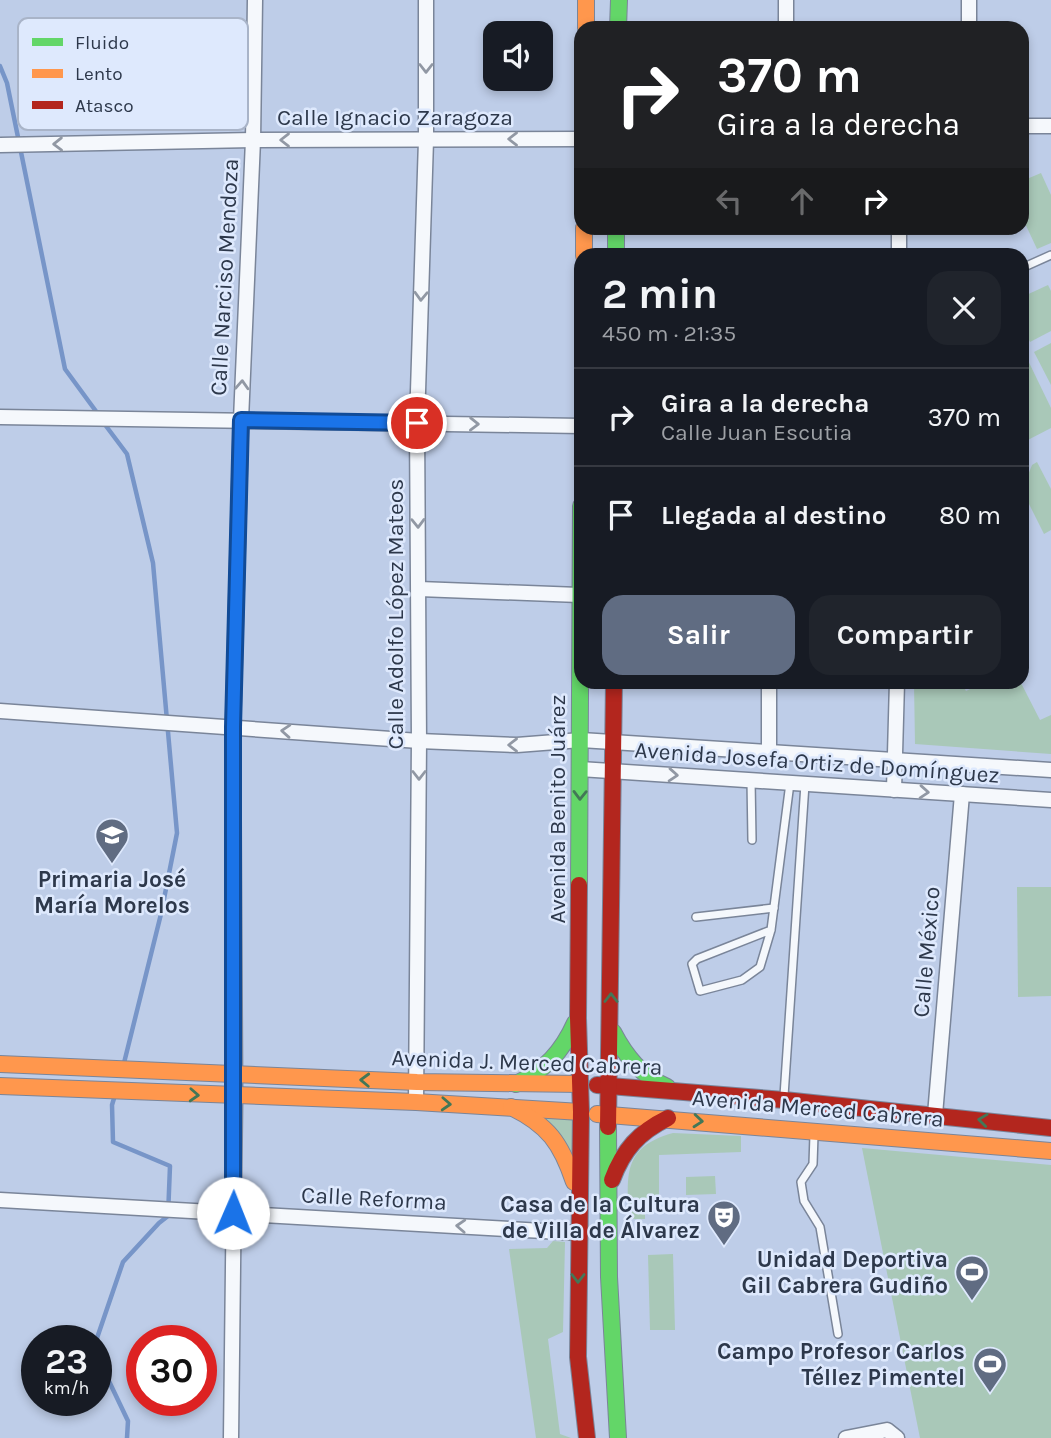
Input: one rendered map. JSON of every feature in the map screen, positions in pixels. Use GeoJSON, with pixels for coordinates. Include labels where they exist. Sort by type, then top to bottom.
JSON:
{"type":"FeatureCollection","features":[{"type":"Feature","properties":{"kind":"main road"},"geometry":{"type":"LineString","coordinates":[[586,0],[586,21]]}},
{"type":"Feature","properties":{"kind":"main road"},"geometry":{"type":"LineString","coordinates":[[618,21],[619,0]]}},
{"type":"Feature","properties":{"kind":"main road","name":"Avenida Benito Juárez"},"geometry":{"type":"LineString","coordinates":[[580,689],[578,1018],[581,1112],[578,1357],[587,1438]]}},
{"type":"Feature","properties":{"kind":"main road"},"geometry":{"type":"LineString","coordinates":[[614,689],[607,1195],[618,1438]]}},
{"type":"Feature","properties":{"kind":"main road"},"geometry":{"type":"LineString","coordinates":[[516,1084],[535,1075],[555,1060],[570,1037],[578,1018]]}},
{"type":"Feature","properties":{"kind":"main road"},"geometry":{"type":"LineString","coordinates":[[611,1027],[624,1055],[641,1073],[676,1090]]}},
{"type":"Feature","properties":{"kind":"main road","name":"Avenida J. Merced Cabrera"},"geometry":{"type":"LineString","coordinates":[[0,1064],[416,1082],[580,1084],[784,1100],[1047,1128]]}},
{"type":"Feature","properties":{"kind":"main road"},"geometry":{"type":"LineString","coordinates":[[117,1091],[119,1070]]}},
{"type":"Feature","properties":{"kind":"main road","name":"Avenida J. Merced Cabrera"},"geometry":{"type":"LineString","coordinates":[[0,1086],[416,1102],[581,1112]]}},
{"type":"Feature","properties":{"kind":"main road"},"geometry":{"type":"LineString","coordinates":[[511,1107],[533,1116],[553,1136],[566,1156],[579,1197]]}},
{"type":"Feature","properties":{"kind":"main road","name":"Avenida Merced Cabrera"},"geometry":{"type":"LineString","coordinates":[[581,1112],[1045,1150]]}},
{"type":"Feature","properties":{"kind":"main road"},"geometry":{"type":"LineString","coordinates":[[607,1195],[620,1158],[633,1140],[668,1118]]}},
{"type":"Feature","properties":{"kind":"main road"},"geometry":{"type":"LineString","coordinates":[[1045,1150],[1047,1128]]}},
{"type":"Feature","properties":{"kind":"street","name":"Calle Narciso Mendoza"},"geometry":{"type":"LineString","coordinates":[[231,1438],[235,1097],[233,727],[241,420],[253,140],[255,0]]}},
{"type":"Feature","properties":{"kind":"street","name":"Calle Adolfo López Mateos"},"geometry":{"type":"LineString","coordinates":[[416,1102],[419,741],[417,423],[426,140],[426,0]]}},
{"type":"Feature","properties":{"kind":"street"},"geometry":{"type":"LineString","coordinates":[[786,0],[786,21]]}},
{"type":"Feature","properties":{"kind":"street"},"geometry":{"type":"LineString","coordinates":[[969,0],[969,21]]}},
{"type":"Feature","properties":{"kind":"street"},"geometry":{"type":"LineString","coordinates":[[1029,126],[1051,126]]}},
{"type":"Feature","properties":{"kind":"street","name":"Calle Ignacio Zaragoza"},"geometry":{"type":"LineString","coordinates":[[6,145],[253,140],[574,139]]}},
{"type":"Feature","properties":{"kind":"street"},"geometry":{"type":"LineString","coordinates":[[0,417],[574,426]]}},
{"type":"Feature","properties":{"kind":"street"},"geometry":{"type":"LineString","coordinates":[[419,589],[574,595]]}},
{"type":"Feature","properties":{"kind":"street"},"geometry":{"type":"LineString","coordinates":[[769,689],[769,752]]}},
{"type":"Feature","properties":{"kind":"street"},"geometry":{"type":"LineString","coordinates":[[894,790],[897,689]]}},
{"type":"Feature","properties":{"kind":"street","name":"Avenida Josefa Ortiz de Domínguez"},"geometry":{"type":"LineString","coordinates":[[0,711],[419,741],[517,745],[581,740],[1051,770]]}},
{"type":"Feature","properties":{"kind":"street","name":"Avenida Josefa Ortiz de Domínguez"},"geometry":{"type":"LineString","coordinates":[[580,769],[1051,800]]}},
{"type":"Feature","properties":{"kind":"street","name":"Calle México"},"geometry":{"type":"LineString","coordinates":[[935,1115],[962,794]]}},
{"type":"Feature","properties":{"kind":"street","name":"Calle Reforma"},"geometry":{"type":"LineString","coordinates":[[0,1200],[578,1233]]}},
{"type":"Feature","properties":{"kind":"street"},"geometry":{"type":"LineString","coordinates":[[846,1438],[892,1434]]}},
{"type":"Feature","properties":{"kind":"lane"},"geometry":{"type":"LineString","coordinates":[[1029,265],[1051,255]]}},
{"type":"Feature","properties":{"kind":"lane"},"geometry":{"type":"LineString","coordinates":[[751,780],[752,840]]}},
{"type":"Feature","properties":{"kind":"lane"},"geometry":{"type":"LineString","coordinates":[[771,930],[697,959],[691,964],[700,991],[742,980],[760,967],[771,930],[790,783]]}},
{"type":"Feature","properties":{"kind":"lane"},"geometry":{"type":"LineString","coordinates":[[784,1100],[805,784]]}},
{"type":"Feature","properties":{"kind":"lane"},"geometry":{"type":"LineString","coordinates":[[696,917],[774,908]]}},
{"type":"Feature","properties":{"kind":"lane"},"geometry":{"type":"LineString","coordinates":[[814,1130],[813,1164],[801,1182],[804,1201],[820,1227],[838,1334]]}},
{"type":"Feature","properties":{"kind":"green space"},"geometry":{"type":"Polygon","coordinates":[[[1041,173],[1051,195],[1051,243],[1037,249],[1029,232],[1029,178],[1041,173]]]}},
{"type":"Feature","properties":{"kind":"green space"},"geometry":{"type":"Polygon","coordinates":[[[1048,285],[1051,291],[1051,331],[1030,342],[1029,340],[1029,294],[1048,285]]]}},
{"type":"Feature","properties":{"kind":"green space"},"geometry":{"type":"Polygon","coordinates":[[[1051,343],[1051,385],[1034,352],[1051,343]]]}},
{"type":"Feature","properties":{"kind":"green space"},"geometry":{"type":"Polygon","coordinates":[[[1029,362],[1051,408],[1051,428],[1029,439],[1029,362]]]}},
{"type":"Feature","properties":{"kind":"green space"},"geometry":{"type":"Polygon","coordinates":[[[1037,462],[1051,489],[1051,530],[1044,534],[1029,504],[1029,472],[1032,465],[1037,462]]]}},
{"type":"Feature","properties":{"kind":"green space"},"geometry":{"type":"Polygon","coordinates":[[[914,689],[1024,689],[1040,720],[1051,715],[1051,754],[915,744],[914,689]]]}},
{"type":"Feature","properties":{"kind":"green space"},"geometry":{"type":"Polygon","coordinates":[[[1017,887],[1051,887],[1051,996],[1018,997],[1017,887]]]}},
{"type":"Feature","properties":{"kind":"green space"},"geometry":{"type":"Polygon","coordinates":[[[542,1115],[572,1117],[572,1152],[542,1115]]]}},
{"type":"Feature","properties":{"kind":"green space"},"geometry":{"type":"Polygon","coordinates":[[[673,1133],[741,1136],[741,1152],[659,1155],[659,1208],[645,1208],[645,1219],[629,1219],[629,1177],[636,1155],[644,1146],[673,1133]]]}},
{"type":"Feature","properties":{"kind":"green space","name":"Unidad Deportiva Gil Cabrera Gudiño"},"geometry":{"type":"Polygon","coordinates":[[[862,1148],[1051,1165],[1051,1438],[920,1438],[862,1148]]]}},
{"type":"Feature","properties":{"kind":"green space"},"geometry":{"type":"Polygon","coordinates":[[[715,1176],[716,1194],[686,1195],[686,1177],[715,1176]]]}},
{"type":"Feature","properties":{"kind":"green space"},"geometry":{"type":"Polygon","coordinates":[[[553,1241],[565,1242],[563,1332],[548,1339],[560,1434],[571,1438],[536,1438],[509,1249],[547,1248],[553,1241]]]}},
{"type":"Feature","properties":{"kind":"green space"},"geometry":{"type":"Polygon","coordinates":[[[673,1254],[675,1330],[650,1330],[648,1255],[673,1254]]]}},
{"type":"Feature","properties":{"kind":"waterway"},"geometry":{"type":"LineString","coordinates":[[0,66],[7,83],[65,369],[98,414]]}},
{"type":"Feature","properties":{"kind":"waterway"},"geometry":{"type":"LineString","coordinates":[[103,422],[127,454],[153,563],[177,833],[161,914],[124,1063]]}},
{"type":"Feature","properties":{"kind":"waterway"},"geometry":{"type":"LineString","coordinates":[[101,1325],[123,1262],[168,1216],[170,1166],[113,1142],[112,1105],[115,1095]]}},
{"type":"Feature","properties":{"kind":"waterway"},"geometry":{"type":"LineString","coordinates":[[112,1388],[128,1421],[127,1438]]}},
{"type":"Feature","properties":{"kind":"traffic: fast"},"geometry":{"type":"LineString","coordinates":[[618,21],[619,0]]}},
{"type":"Feature","properties":{"kind":"traffic: fast"},"geometry":{"type":"LineString","coordinates":[[616,235],[616,248]]}},
{"type":"Feature","properties":{"kind":"traffic: fast"},"geometry":{"type":"LineString","coordinates":[[579,885],[580,689]]}},
{"type":"Feature","properties":{"kind":"traffic: fast"},"geometry":{"type":"LineString","coordinates":[[516,1084],[536,1073],[552,1059],[575,1023]]}},
{"type":"Feature","properties":{"kind":"traffic: fast"},"geometry":{"type":"LineString","coordinates":[[613,1032],[635,1064],[649,1077],[667,1087]]}},
{"type":"Feature","properties":{"kind":"traffic: fast"},"geometry":{"type":"LineString","coordinates":[[608,1127],[609,1277],[618,1438]]}},
{"type":"Feature","properties":{"kind":"traffic: slow"},"geometry":{"type":"LineString","coordinates":[[586,0],[586,21]]}},
{"type":"Feature","properties":{"kind":"traffic: slow"},"geometry":{"type":"LineString","coordinates":[[584,235],[584,248]]}},
{"type":"Feature","properties":{"kind":"traffic: slow"},"geometry":{"type":"LineString","coordinates":[[0,1064],[417,1082],[580,1084]]}},
{"type":"Feature","properties":{"kind":"traffic: slow"},"geometry":{"type":"LineString","coordinates":[[0,1086],[416,1102],[581,1112]]}},
{"type":"Feature","properties":{"kind":"traffic: slow"},"geometry":{"type":"LineString","coordinates":[[511,1107],[535,1121],[552,1137],[564,1156],[574,1182]]}},
{"type":"Feature","properties":{"kind":"traffic: slow"},"geometry":{"type":"LineString","coordinates":[[597,1114],[1051,1151]]}},
{"type":"Feature","properties":{"kind":"traffic: jam"},"geometry":{"type":"LineString","coordinates":[[608,1127],[614,689]]}},
{"type":"Feature","properties":{"kind":"traffic: jam"},"geometry":{"type":"LineString","coordinates":[[579,885],[578,1018],[581,1112],[578,1357],[587,1438]]}},
{"type":"Feature","properties":{"kind":"traffic: jam"},"geometry":{"type":"LineString","coordinates":[[597,1085],[784,1100],[1051,1128]]}},
{"type":"Feature","properties":{"kind":"traffic: jam"},"geometry":{"type":"LineString","coordinates":[[612,1180],[633,1143],[668,1118]]}},
{"type":"Feature","properties":{"kind":"place","name":"Primaria José María Morelos"},"geometry":{"type":"Point","coordinates":[112,865]}},
{"type":"Feature","properties":{"kind":"place","name":"Casa de la Cultura de Villa de Álvarez"},"geometry":{"type":"Point","coordinates":[724,1247]}},
{"type":"Feature","properties":{"kind":"place","name":"Unidad Deportiva Gil Cabrera Gudiño"},"geometry":{"type":"Point","coordinates":[972,1302]}},
{"type":"Feature","properties":{"kind":"place","name":"Campo Profesor Carlos Téllez Pimentel"},"geometry":{"type":"Point","coordinates":[990,1394]}},
{"type":"Feature","properties":{"kind":"route"},"geometry":{"type":"LineString","coordinates":[[233,1213],[233,727],[241,420],[417,423]]}}]}
